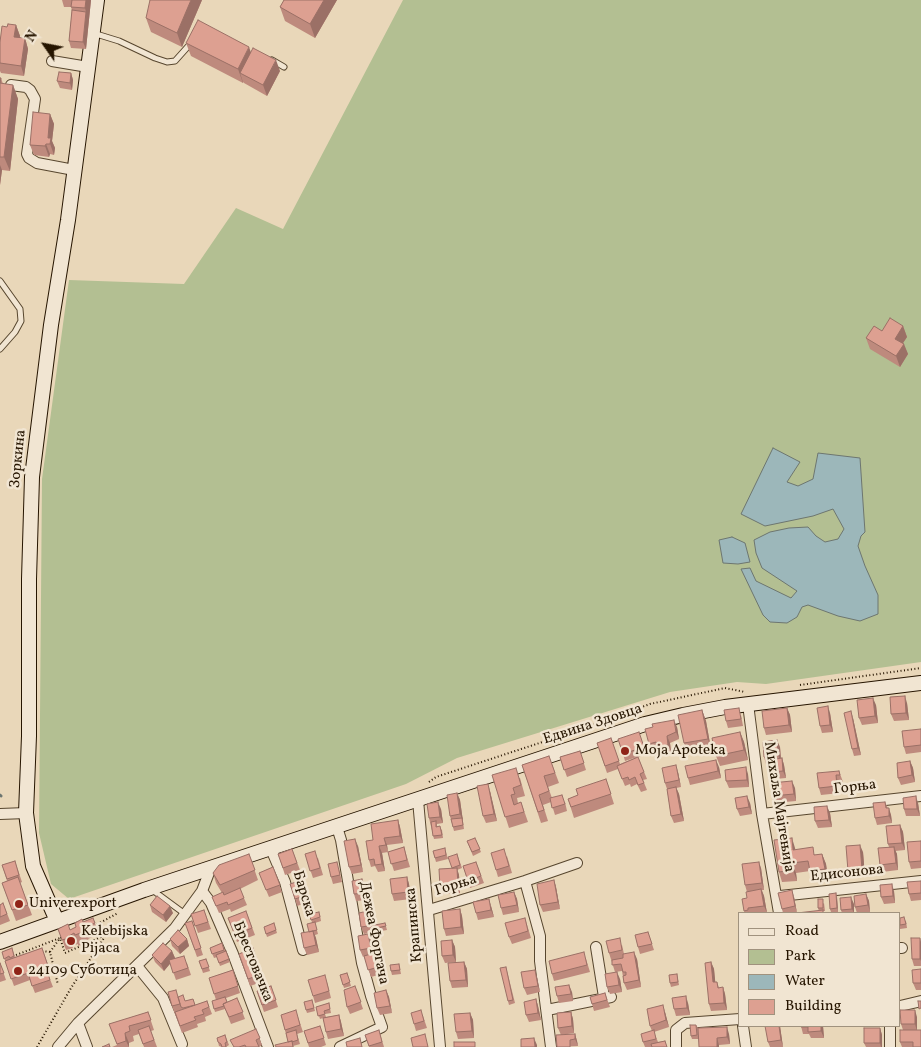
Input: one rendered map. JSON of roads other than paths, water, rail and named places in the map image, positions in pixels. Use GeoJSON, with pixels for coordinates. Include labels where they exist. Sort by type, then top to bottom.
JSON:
{"type":"FeatureCollection","features":[{"type":"Feature","properties":{"kind":"main road","name":"Зоркина"},"geometry":{"type":"LineString","coordinates":[[57,920],[33,866],[26,813],[32,477],[51,326],[97,0]]}},
{"type":"Feature","properties":{"kind":"main road","name":"Едвина Здовца"},"geometry":{"type":"LineString","coordinates":[[0,942],[147,889],[210,870],[645,724],[683,715],[748,704],[921,683]]}},
{"type":"Feature","properties":{"kind":"street"},"geometry":{"type":"LineString","coordinates":[[52,61],[88,66]]}},
{"type":"Feature","properties":{"kind":"street"},"geometry":{"type":"LineString","coordinates":[[11,85],[26,87],[35,99],[27,154],[29,158],[37,162],[74,170]]}},
{"type":"Feature","properties":{"kind":"street","name":"Михаља Мајтењија"},"geometry":{"type":"LineString","coordinates":[[748,704],[762,814],[778,912]]}},
{"type":"Feature","properties":{"kind":"street","name":"Горња"},"geometry":{"type":"LineString","coordinates":[[762,814],[921,796]]}},
{"type":"Feature","properties":{"kind":"street","name":"Крапинска"},"geometry":{"type":"LineString","coordinates":[[418,800],[440,1047]]}},
{"type":"Feature","properties":{"kind":"street"},"geometry":{"type":"LineString","coordinates":[[0,814],[26,813]]}},
{"type":"Feature","properties":{"kind":"street","name":"Дежеа Форгача"},"geometry":{"type":"LineString","coordinates":[[337,827],[341,840],[362,963],[370,996],[382,1027],[340,1047]]}},
{"type":"Feature","properties":{"kind":"street","name":"Барска"},"geometry":{"type":"LineString","coordinates":[[271,848],[285,882],[303,950]]}},
{"type":"Feature","properties":{"kind":"street","name":"Горња"},"geometry":{"type":"LineString","coordinates":[[429,910],[577,863]]}},
{"type":"Feature","properties":{"kind":"street"},"geometry":{"type":"LineString","coordinates":[[58,1047],[78,1023],[175,928],[202,890],[210,870]]}},
{"type":"Feature","properties":{"kind":"street"},"geometry":{"type":"LineString","coordinates":[[525,881],[540,936],[540,960],[551,1047]]}},
{"type":"Feature","properties":{"kind":"street","name":"Едисонова"},"geometry":{"type":"LineString","coordinates":[[776,897],[921,881]]}},
{"type":"Feature","properties":{"kind":"street","name":"Брестовачка"},"geometry":{"type":"LineString","coordinates":[[202,890],[211,903],[233,954],[268,1047]]}},
{"type":"Feature","properties":{"kind":"street"},"geometry":{"type":"LineString","coordinates":[[547,1010],[607,997],[596,946]]}},
{"type":"Feature","properties":{"kind":"street"},"geometry":{"type":"LineString","coordinates":[[137,966],[163,998],[182,1044]]}},
{"type":"Feature","properties":{"kind":"street"},"geometry":{"type":"LineString","coordinates":[[901,1006],[921,1001]]}},
{"type":"Feature","properties":{"kind":"street"},"geometry":{"type":"LineString","coordinates":[[676,1047],[676,1030],[685,1023],[738,1019]]}},
{"type":"Feature","properties":{"kind":"street"},"geometry":{"type":"LineString","coordinates":[[78,1023],[87,1047]]}},
{"type":"Feature","properties":{"kind":"street"},"geometry":{"type":"LineString","coordinates":[[744,1027],[746,1047]]}},
{"type":"Feature","properties":{"kind":"street"},"geometry":{"type":"LineString","coordinates":[[890,1027],[890,1047]]}},
{"type":"Feature","properties":{"kind":"lane"},"geometry":{"type":"LineString","coordinates":[[92,33],[119,41],[167,62],[174,61],[194,39]]}},
{"type":"Feature","properties":{"kind":"lane"},"geometry":{"type":"LineString","coordinates":[[268,58],[284,67]]}},
{"type":"Feature","properties":{"kind":"lane"},"geometry":{"type":"LineString","coordinates":[[0,281],[20,309],[21,321],[15,332],[0,349]]}},
{"type":"Feature","properties":{"kind":"lane"},"geometry":{"type":"LineString","coordinates":[[147,889],[185,914]]}},
{"type":"Feature","properties":{"kind":"water"},"geometry":{"type":"Polygon","coordinates":[[[773,448],[800,462],[787,482],[798,486],[813,479],[818,453],[860,458],[865,532],[861,536],[858,546],[878,595],[878,614],[860,621],[838,616],[808,605],[802,607],[797,617],[787,623],[770,622],[763,615],[741,569],[750,568],[756,581],[791,598],[797,591],[762,568],[756,553],[754,540],[770,532],[808,527],[825,542],[838,539],[844,529],[833,509],[813,516],[765,526],[741,514],[773,448]]]}},
{"type":"Feature","properties":{"kind":"water"},"geometry":{"type":"Polygon","coordinates":[[[732,537],[745,543],[750,562],[738,564],[723,563],[719,540],[732,537]]]}},
{"type":"Feature","properties":{"kind":"place","name":"Moja Apoteka"},"geometry":{"type":"Point","coordinates":[625,751]}},
{"type":"Feature","properties":{"kind":"place","name":"Univerexport"},"geometry":{"type":"Point","coordinates":[19,904]}},
{"type":"Feature","properties":{"kind":"place","name":"Kelebijska Pijaca"},"geometry":{"type":"Point","coordinates":[71,941]}},
{"type":"Feature","properties":{"kind":"place","name":"24109 Суботица"},"geometry":{"type":"Point","coordinates":[18,971]}}]}
